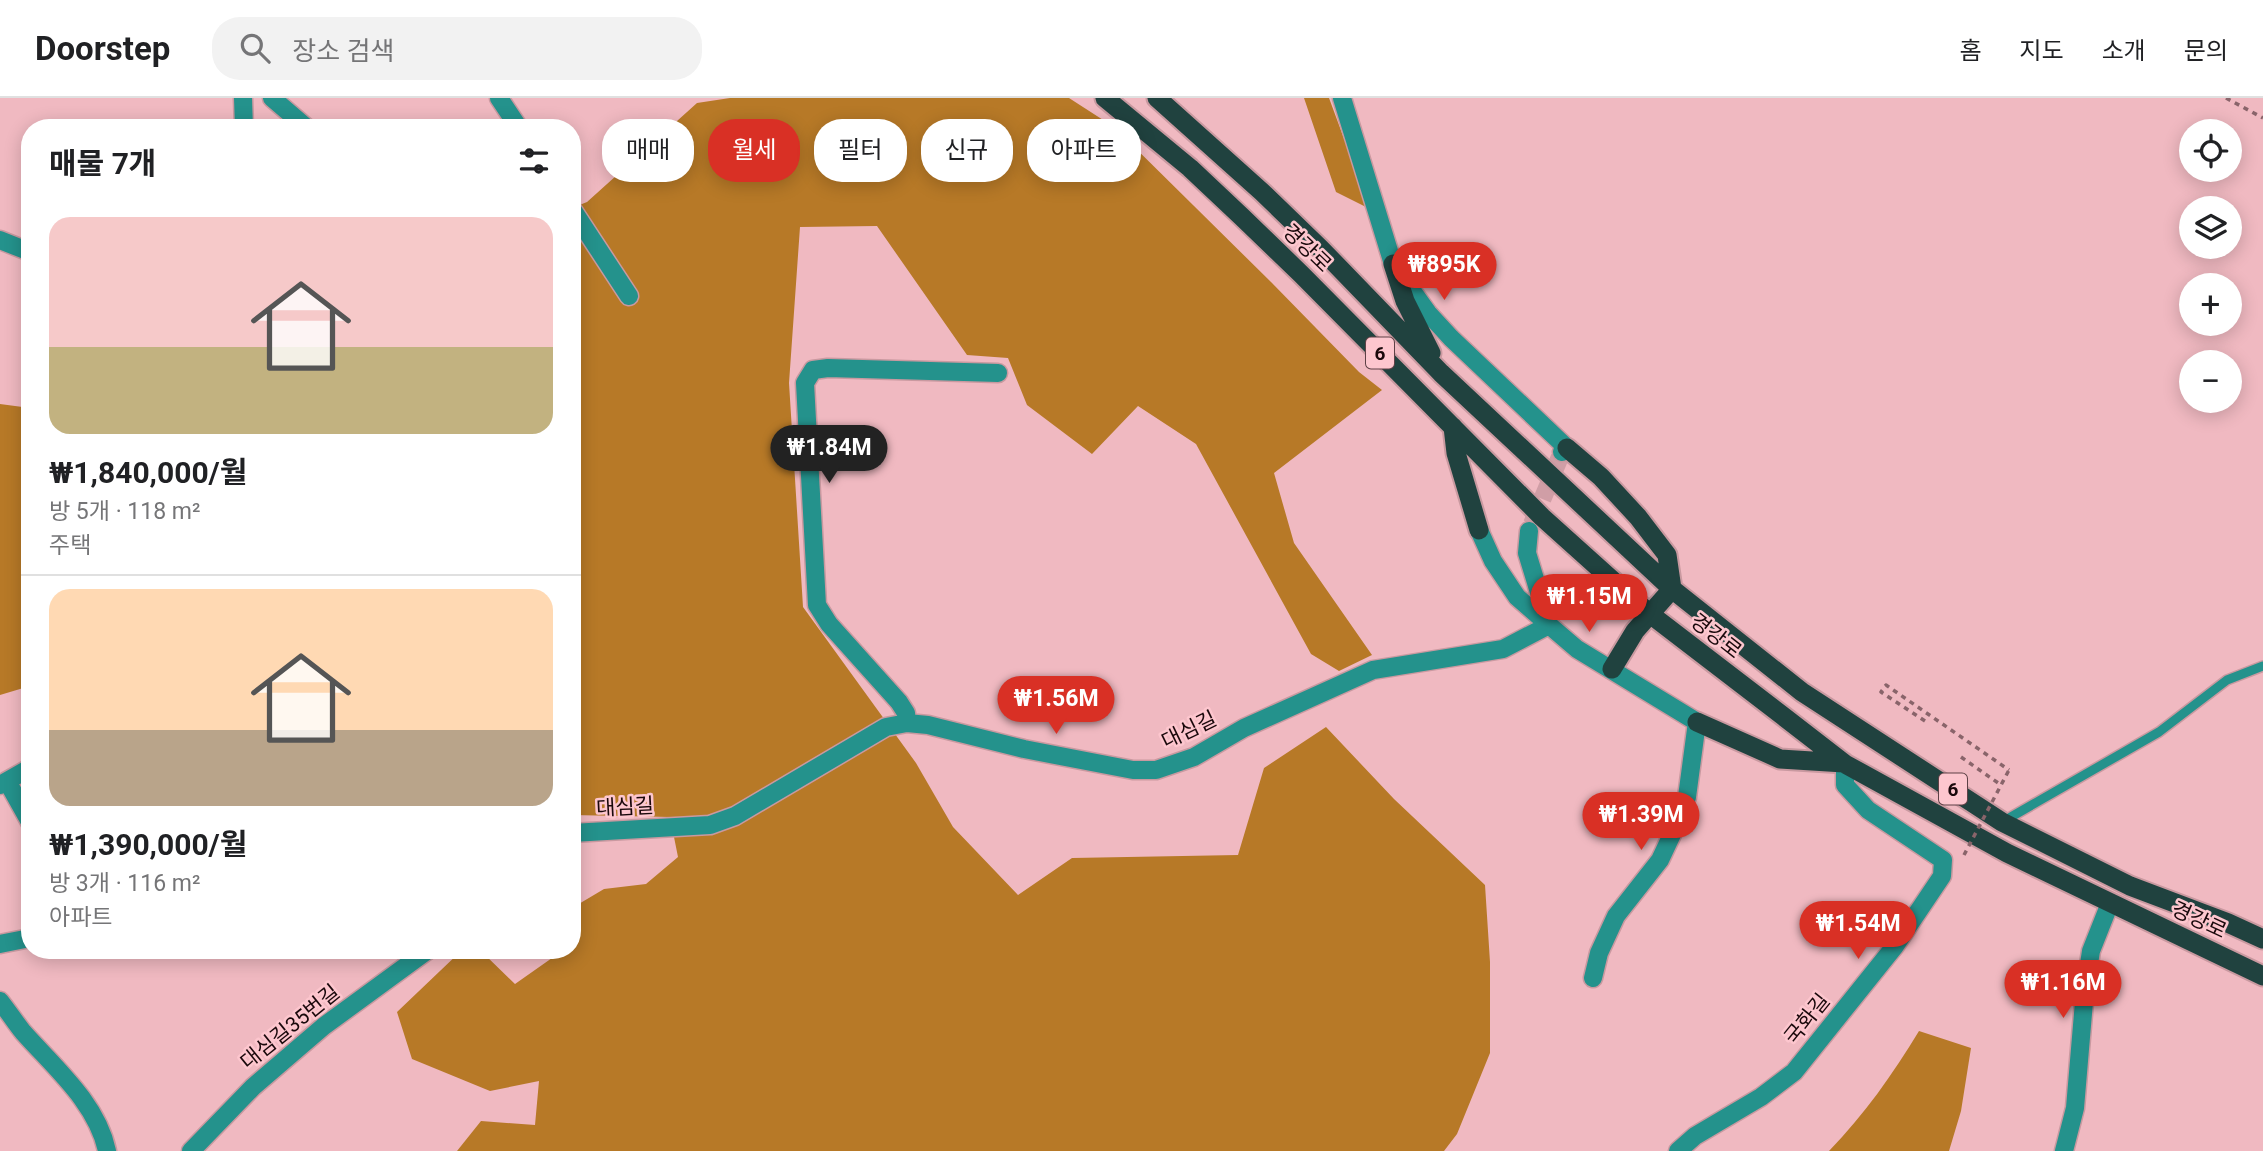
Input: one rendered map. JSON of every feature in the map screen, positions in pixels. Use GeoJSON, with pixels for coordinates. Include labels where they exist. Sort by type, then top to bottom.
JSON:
{"type":"FeatureCollection","features":[{"type":"Feature","properties":{"kind":"highway","name":"경강로"},"geometry":{"type":"LineString","coordinates":[[1105,98],[1180,159],[1242,217],[1542,517],[1650,614],[1845,764],[2007,853],[2263,976]]}},
{"type":"Feature","properties":{"kind":"highway","name":"경강로"},"geometry":{"type":"LineString","coordinates":[[1157,98],[1321,249],[1441,373],[1672,589],[1802,692],[2002,821],[2130,886],[2263,939]]}},
{"type":"Feature","properties":{"kind":"highway"},"geometry":{"type":"LineString","coordinates":[[1393,264],[1405,301],[1441,373]]}},
{"type":"Feature","properties":{"kind":"highway"},"geometry":{"type":"LineString","coordinates":[[1453,426],[1456,453],[1479,530]]}},
{"type":"Feature","properties":{"kind":"highway"},"geometry":{"type":"LineString","coordinates":[[1564,450],[1601,477],[1638,517],[1667,555],[1672,589],[1635,631],[1612,668]]}},
{"type":"Feature","properties":{"kind":"highway"},"geometry":{"type":"LineString","coordinates":[[1697,722],[1780,759],[1845,764]]}},
{"type":"Feature","properties":{"kind":"street"},"geometry":{"type":"LineString","coordinates":[[243,98],[244,119]]}},
{"type":"Feature","properties":{"kind":"street"},"geometry":{"type":"LineString","coordinates":[[272,98],[296,119]]}},
{"type":"Feature","properties":{"kind":"street"},"geometry":{"type":"LineString","coordinates":[[499,98],[513,119]]}},
{"type":"Feature","properties":{"kind":"street"},"geometry":{"type":"LineString","coordinates":[[1342,98],[1393,264],[1428,313],[1564,450]]}},
{"type":"Feature","properties":{"kind":"street"},"geometry":{"type":"LineString","coordinates":[[581,223],[629,296]]}},
{"type":"Feature","properties":{"kind":"street"},"geometry":{"type":"LineString","coordinates":[[0,240],[21,248]]}},
{"type":"Feature","properties":{"kind":"street"},"geometry":{"type":"LineString","coordinates":[[907,723],[906,713],[899,702],[829,624],[817,605],[804,383],[813,370],[828,368],[998,373]]}},
{"type":"Feature","properties":{"kind":"street"},"geometry":{"type":"LineString","coordinates":[[1479,530],[1493,561],[1517,597],[1577,649],[1697,722],[1687,797],[1675,828],[1660,860],[1616,916],[1600,953],[1593,978]]}},
{"type":"Feature","properties":{"kind":"street"},"geometry":{"type":"LineString","coordinates":[[1529,531],[1527,552],[1549,625]]}},
{"type":"Feature","properties":{"kind":"street","name":"대심길"},"geometry":{"type":"LineString","coordinates":[[581,833],[710,825],[735,816],[886,727],[907,723],[928,725],[1013,747],[1133,770],[1157,770],[1194,757],[1244,728],[1373,670],[1503,649],[1549,625]]}},
{"type":"Feature","properties":{"kind":"street","name":"국화길"},"geometry":{"type":"LineString","coordinates":[[1678,1151],[1695,1136],[1761,1097],[1794,1072],[1895,946],[1942,876],[1943,860],[1868,810],[1845,785],[1845,764]]}},
{"type":"Feature","properties":{"kind":"street"},"geometry":{"type":"LineString","coordinates":[[21,773],[4,783],[21,808]]}},
{"type":"Feature","properties":{"kind":"street"},"geometry":{"type":"LineString","coordinates":[[581,839],[591,832]]}},
{"type":"Feature","properties":{"kind":"street"},"geometry":{"type":"LineString","coordinates":[[2064,1151],[2075,1108],[2091,951],[2110,903]]}},
{"type":"Feature","properties":{"kind":"street"},"geometry":{"type":"LineString","coordinates":[[0,944],[21,940]]}},
{"type":"Feature","properties":{"kind":"street","name":"대심길35번길"},"geometry":{"type":"LineString","coordinates":[[191,1151],[253,1087],[324,1026],[416,959]]}},
{"type":"Feature","properties":{"kind":"street"},"geometry":{"type":"LineString","coordinates":[[0,1001],[22,1031],[81,1099],[97,1124],[107,1151]]}},
{"type":"Feature","properties":{"kind":"lane"},"geometry":{"type":"LineString","coordinates":[[2002,821],[2159,732],[2227,680],[2263,666]]}},
{"type":"Feature","properties":{"kind":"path"},"geometry":{"type":"LineString","coordinates":[[2227,98],[2263,118]]}},
{"type":"Feature","properties":{"kind":"path"},"geometry":{"type":"LineString","coordinates":[[1925,720],[1881,692],[1886,685],[2009,770],[1964,855]]}},
{"type":"Feature","properties":{"kind":"path"},"geometry":{"type":"LineString","coordinates":[[1961,757],[2001,785]]}},
{"type":"Feature","properties":{"kind":"shaded area"},"geometry":{"type":"Polygon","coordinates":[[[730,98],[1069,98],[1102,119],[1027,119],[1027,182],[1141,182],[1141,154],[1359,372],[1382,390],[1274,473],[1294,543],[1372,655],[1339,671],[1311,654],[1196,444],[1138,406],[1092,454],[1027,405],[1008,358],[967,355],[877,226],[800,227],[789,383],[803,607],[916,763],[953,827],[1018,895],[1072,858],[1238,855],[1264,768],[1326,727],[1394,799],[1485,885],[1490,962],[1490,1053],[1457,1134],[1444,1151],[457,1151],[481,1121],[535,1125],[539,1081],[490,1091],[412,1059],[397,1012],[453,959],[489,959],[515,984],[551,959],[581,959],[581,903],[604,889],[646,884],[678,857],[670,817],[581,815],[581,204],[609,182],[694,182],[694,119],[679,119],[697,103],[730,98]]]}},
{"type":"Feature","properties":{"kind":"shaded area"},"geometry":{"type":"Polygon","coordinates":[[[1304,98],[1329,98],[1370,209],[1336,192],[1304,98]]]}},
{"type":"Feature","properties":{"kind":"shaded area"},"geometry":{"type":"Polygon","coordinates":[[[0,404],[21,407],[21,689],[0,695],[0,404]]]}},
{"type":"Feature","properties":{"kind":"shaded area"},"geometry":{"type":"Polygon","coordinates":[[[1919,1031],[1971,1048],[1961,1111],[1949,1151],[1829,1151],[1877,1094],[1919,1031]]]}},
{"type":"Feature","properties":{"kind":"tunnel"},"geometry":{"type":"LineString","coordinates":[[1532,524],[1562,452]]}}]}
